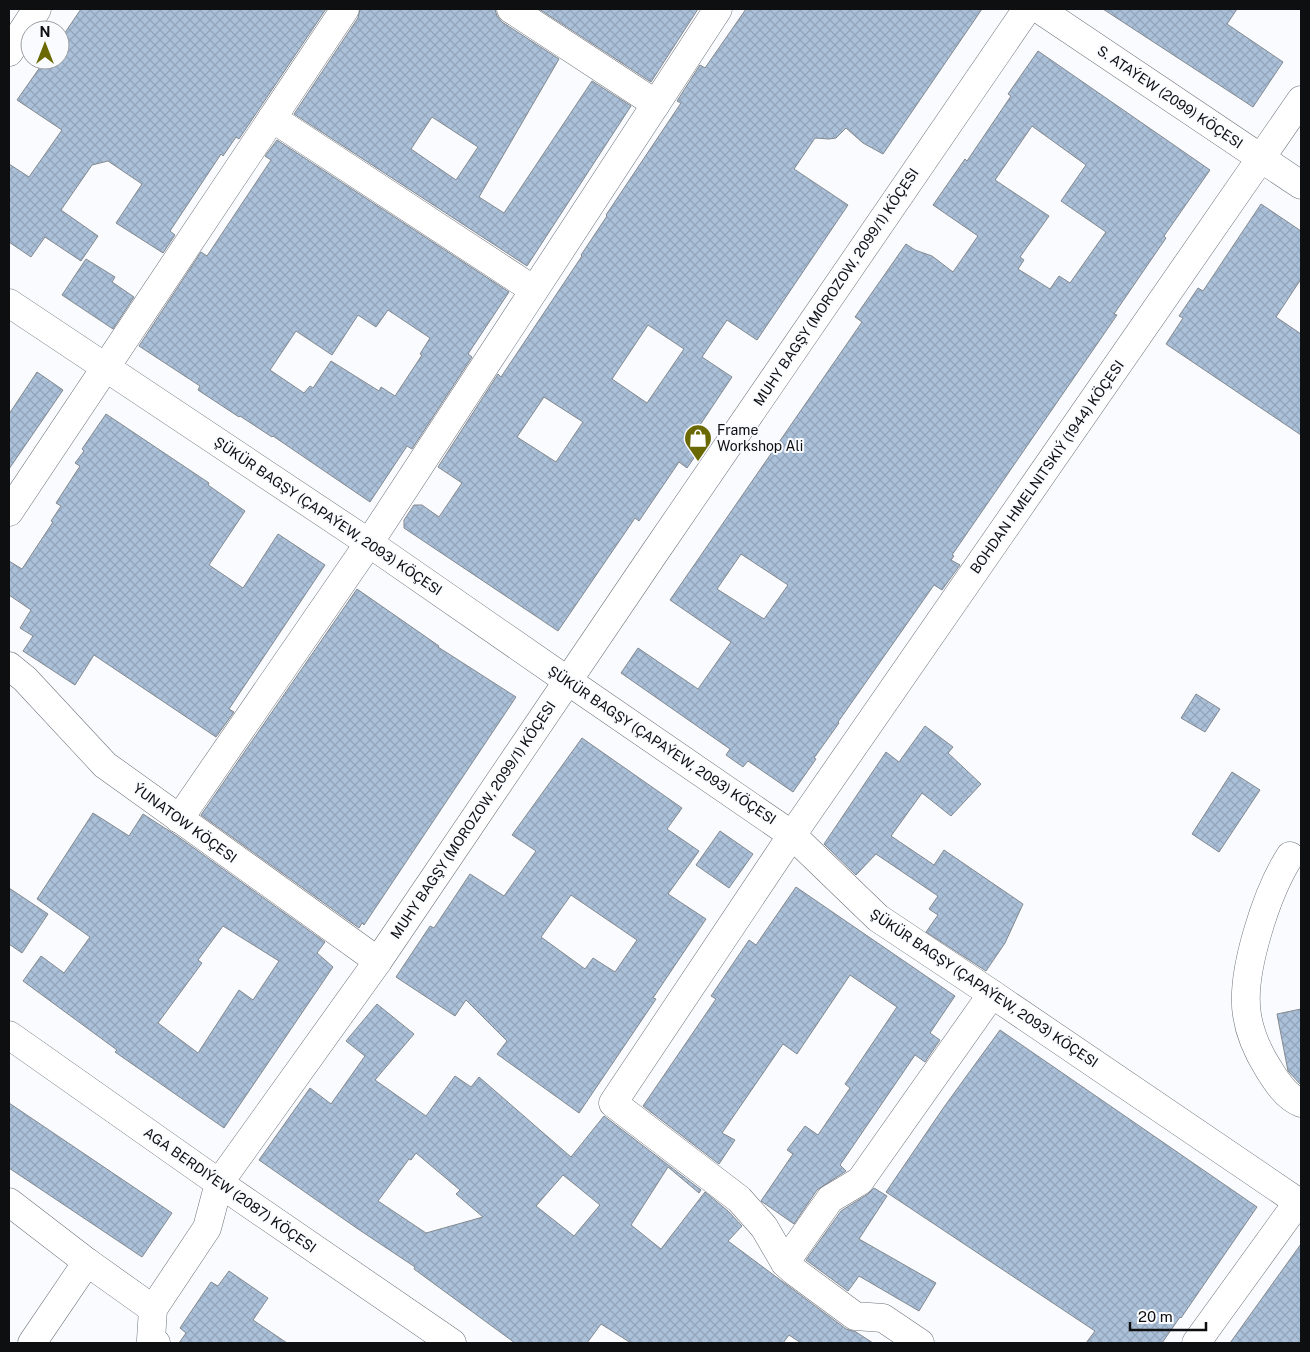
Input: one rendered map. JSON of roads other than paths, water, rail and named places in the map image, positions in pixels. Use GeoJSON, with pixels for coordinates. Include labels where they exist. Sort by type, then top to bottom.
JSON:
{"type":"FeatureCollection","features":[{"type":"Feature","properties":{"kind":"street"},"geometry":{"type":"LineString","coordinates":[[9,52],[37,9]]}},
{"type":"Feature","properties":{"kind":"street"},"geometry":{"type":"LineString","coordinates":[[9,512],[104,367],[345,9]]}},
{"type":"Feature","properties":{"kind":"street"},"geometry":{"type":"LineString","coordinates":[[511,9],[656,104]]}},
{"type":"Feature","properties":{"kind":"street"},"geometry":{"type":"LineString","coordinates":[[180,818],[369,543],[718,9]]}},
{"type":"Feature","properties":{"kind":"street","name":"MUHY BAGŞY (MOROZOW, 2099/1) KÖÇESI"},"geometry":{"type":"LineString","coordinates":[[219,1183],[378,961],[1027,9]]}},
{"type":"Feature","properties":{"kind":"street","name":"S. ATAÝEW (2099) KÖÇESI"},"geometry":{"type":"LineString","coordinates":[[1040,9],[1301,185]]}},
{"type":"Feature","properties":{"kind":"street","name":"BOHDAN HMELNITSKIÝ (1944) KÖÇESI"},"geometry":{"type":"LineString","coordinates":[[785,1263],[764,1227],[739,1199],[614,1103],[792,835],[1301,100]]}},
{"type":"Feature","properties":{"kind":"street"},"geometry":{"type":"LineString","coordinates":[[272,118],[534,290]]}},
{"type":"Feature","properties":{"kind":"street","name":"ŞÜKÜR BAGŞY (ÇAPAÝEW, 2093) KÖÇESI"},"geometry":{"type":"LineString","coordinates":[[9,303],[369,543],[792,835],[878,918],[1300,1203]]}},
{"type":"Feature","properties":{"kind":"street","name":"ÝUNATOW KÖÇESI"},"geometry":{"type":"LineString","coordinates":[[9,666],[25,679],[105,765],[378,961]]}},
{"type":"Feature","properties":{"kind":"street"},"geometry":{"type":"LineString","coordinates":[[1290,856],[1282,869],[1256,934],[1246,991],[1246,1015],[1252,1039],[1277,1083],[1296,1101],[1301,1103]]}},
{"type":"Feature","properties":{"kind":"street"},"geometry":{"type":"LineString","coordinates":[[920,1343],[883,1318],[855,1316],[785,1263],[830,1199],[860,1181],[992,994]]}},
{"type":"Feature","properties":{"kind":"street","name":"AGA BERDIÝEW (2087) KÖÇESI"},"geometry":{"type":"LineString","coordinates":[[9,1035],[219,1183],[452,1343]]}},
{"type":"Feature","properties":{"kind":"street"},"geometry":{"type":"LineString","coordinates":[[156,1343],[152,1340],[153,1309],[207,1228],[219,1183]]}},
{"type":"Feature","properties":{"kind":"street"},"geometry":{"type":"LineString","coordinates":[[9,1202],[87,1262],[153,1309]]}},
{"type":"Feature","properties":{"kind":"street"},"geometry":{"type":"LineString","coordinates":[[1196,1343],[1300,1203]]}},
{"type":"Feature","properties":{"kind":"street"},"geometry":{"type":"LineString","coordinates":[[32,1343],[87,1262]]}},
{"type":"Feature","properties":{"kind":"place","name":"Frame Workshop Ali"},"geometry":{"type":"Point","coordinates":[698,462]}}]}
